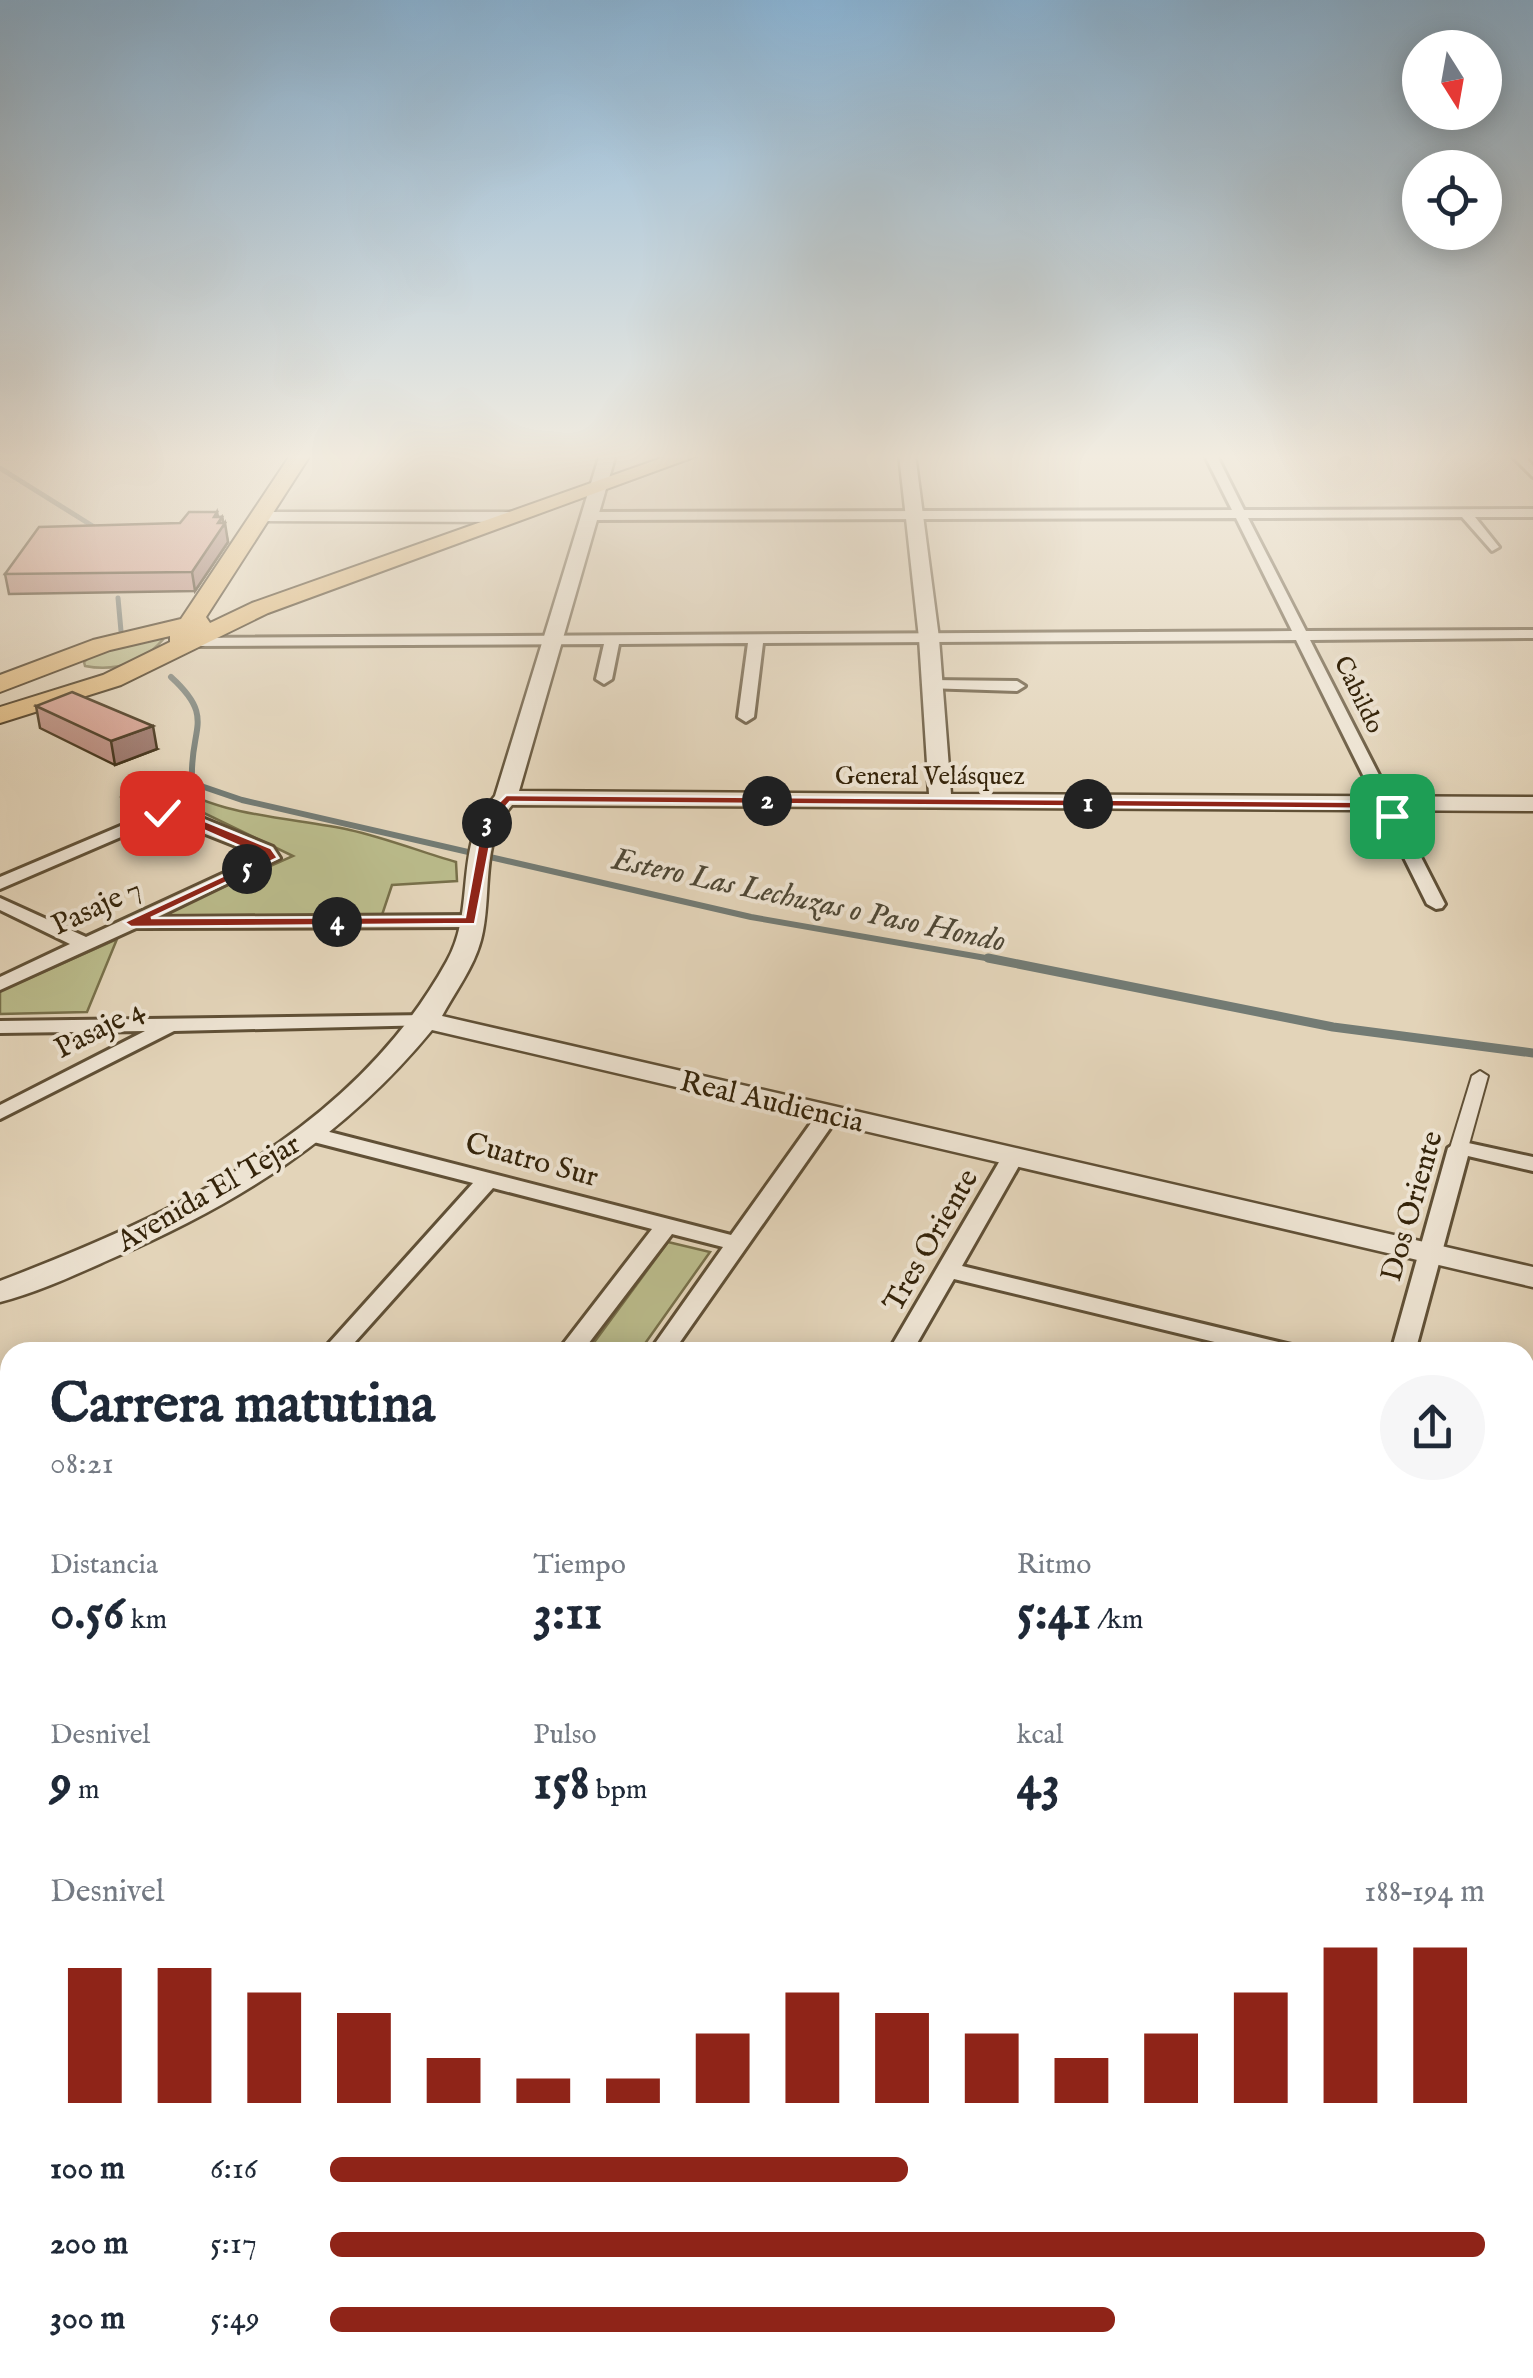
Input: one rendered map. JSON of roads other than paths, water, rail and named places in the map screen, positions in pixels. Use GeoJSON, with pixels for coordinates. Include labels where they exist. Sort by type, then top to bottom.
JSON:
{"type":"FeatureCollection","features":[{"type":"Feature","properties":{"kind":"main road"},"geometry":{"type":"LineString","coordinates":[[0,712],[79,692],[159,657],[189,634],[231,565]]}},
{"type":"Feature","properties":{"kind":"main road"},"geometry":{"type":"LineString","coordinates":[[0,684],[129,637],[189,634],[379,565]]}},
{"type":"Feature","properties":{"kind":"main road"},"geometry":{"type":"LineString","coordinates":[[72,658],[65,664],[66,670],[80,676],[132,671]]}},
{"type":"Feature","properties":{"kind":"main road"},"geometry":{"type":"LineString","coordinates":[[0,698],[4,702],[0,712]]}},
{"type":"Feature","properties":{"kind":"street","name":"Avenida El Tejar"},"geometry":{"type":"LineString","coordinates":[[0,1292],[156,1226],[239,1181],[310,1134],[371,1083],[428,1021],[466,948],[483,841],[493,811],[506,798],[576,565]]}},
{"type":"Feature","properties":{"kind":"street"},"geometry":{"type":"LineString","coordinates":[[918,565],[929,638],[941,803]]}},
{"type":"Feature","properties":{"kind":"street","name":"Cabildo"},"geometry":{"type":"LineString","coordinates":[[1268,565],[1436,904]]}},
{"type":"Feature","properties":{"kind":"street"},"geometry":{"type":"LineString","coordinates":[[189,634],[929,638],[1533,634]]}},
{"type":"Feature","properties":{"kind":"street"},"geometry":{"type":"LineString","coordinates":[[604,679],[612,638]]}},
{"type":"Feature","properties":{"kind":"street"},"geometry":{"type":"LineString","coordinates":[[746,717],[756,638]]}},
{"type":"Feature","properties":{"kind":"street"},"geometry":{"type":"LineString","coordinates":[[931,685],[1017,686]]}},
{"type":"Feature","properties":{"kind":"street","name":"General Velásquez"},"geometry":{"type":"LineString","coordinates":[[506,798],[1533,804]]}},
{"type":"Feature","properties":{"kind":"street","name":"Pasaje 7"},"geometry":{"type":"LineString","coordinates":[[0,884],[162,813],[179,815],[267,851],[271,858],[0,984]]}},
{"type":"Feature","properties":{"kind":"street"},"geometry":{"type":"LineString","coordinates":[[0,903],[85,944]]}},
{"type":"Feature","properties":{"kind":"street"},"geometry":{"type":"LineString","coordinates":[[131,922],[470,922]]}},
{"type":"Feature","properties":{"kind":"street","name":"Real Audiencia"},"geometry":{"type":"LineString","coordinates":[[0,1027],[428,1021],[1533,1277]]}},
{"type":"Feature","properties":{"kind":"street","name":"Pasaje 4"},"geometry":{"type":"LineString","coordinates":[[0,1113],[172,1025]]}},
{"type":"Feature","properties":{"kind":"street","name":"Dos Oriente"},"geometry":{"type":"LineString","coordinates":[[1405,1342],[1427,1252],[1480,1076]]}},
{"type":"Feature","properties":{"kind":"street"},"geometry":{"type":"LineString","coordinates":[[668,1342],[830,1114]]}},
{"type":"Feature","properties":{"kind":"street","name":"Cuatro Sur"},"geometry":{"type":"LineString","coordinates":[[310,1134],[737,1244]]}},
{"type":"Feature","properties":{"kind":"street"},"geometry":{"type":"LineString","coordinates":[[1459,1148],[1533,1164]]}},
{"type":"Feature","properties":{"kind":"street","name":"Tres Oriente"},"geometry":{"type":"LineString","coordinates":[[906,1342],[1012,1157]]}},
{"type":"Feature","properties":{"kind":"street"},"geometry":{"type":"LineString","coordinates":[[342,1342],[487,1181]]}},
{"type":"Feature","properties":{"kind":"street"},"geometry":{"type":"LineString","coordinates":[[577,1342],[666,1227]]}},
{"type":"Feature","properties":{"kind":"street"},"geometry":{"type":"LineString","coordinates":[[947,1270],[1245,1342]]}},
{"type":"Feature","properties":{"kind":"waterway","name":"Estero Las Lechuzas o Paso Hondo"},"geometry":{"type":"LineString","coordinates":[[118,598],[121,631]]}},
{"type":"Feature","properties":{"kind":"waterway","name":"Estero Las Lechuzas o Paso Hondo"},"geometry":{"type":"LineString","coordinates":[[171,677],[185,691],[197,714],[192,778],[201,786],[242,800],[751,917],[1003,961]]}},
{"type":"Feature","properties":{"kind":"waterway","name":"Estero Las Lechuzas o Paso Hondo"},"geometry":{"type":"LineString","coordinates":[[988,958],[1003,961]]}},
{"type":"Feature","properties":{"kind":"waterway","name":"Estero Las Lechuzas o Paso Hondo"},"geometry":{"type":"LineString","coordinates":[[1003,961],[1333,1027],[1533,1053]]}}]}
